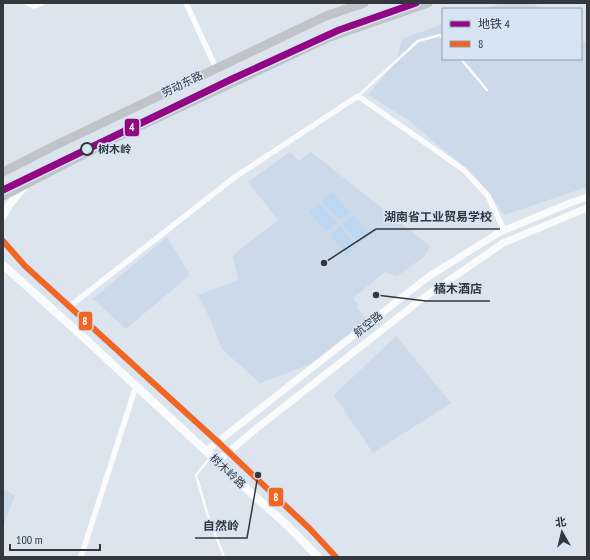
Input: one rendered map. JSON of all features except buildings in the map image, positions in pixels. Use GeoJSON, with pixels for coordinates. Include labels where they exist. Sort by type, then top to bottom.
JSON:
{"type":"FeatureCollection","features":[{"type":"Feature","properties":{"kind":"main road","name":"劳动东路"},"geometry":{"type":"LineString","coordinates":[[3,172],[326,16],[364,3]]}},
{"type":"Feature","properties":{"kind":"main road","name":"劳动东路"},"geometry":{"type":"LineString","coordinates":[[3,196],[123,134],[330,37],[428,3]]}},
{"type":"Feature","properties":{"kind":"main road"},"geometry":{"type":"LineString","coordinates":[[3,216],[9,205],[27,184]]}},
{"type":"Feature","properties":{"kind":"main road"},"geometry":{"type":"LineString","coordinates":[[3,233],[5,244]]}},
{"type":"Feature","properties":{"kind":"main road","name":"树木岭路"},"geometry":{"type":"LineString","coordinates":[[5,244],[25,266],[229,452],[310,529],[336,557]]}},
{"type":"Feature","properties":{"kind":"main road","name":"树木岭路"},"geometry":{"type":"LineString","coordinates":[[3,265],[288,526],[318,557]]}},
{"type":"Feature","properties":{"kind":"street"},"geometry":{"type":"LineString","coordinates":[[27,3],[34,6],[42,3]]}},
{"type":"Feature","properties":{"kind":"street"},"geometry":{"type":"LineString","coordinates":[[186,3],[216,68]]}},
{"type":"Feature","properties":{"kind":"street"},"geometry":{"type":"LineString","coordinates":[[70,306],[235,177],[358,96],[464,170],[488,196],[502,231],[503,243]]}},
{"type":"Feature","properties":{"kind":"street","name":"航空路"},"geometry":{"type":"LineString","coordinates":[[212,456],[218,442],[428,277],[502,231],[587,197]]}},
{"type":"Feature","properties":{"kind":"street","name":"航空路"},"geometry":{"type":"LineString","coordinates":[[212,456],[229,452],[419,301],[503,243],[587,208]]}},
{"type":"Feature","properties":{"kind":"street"},"geometry":{"type":"LineString","coordinates":[[81,557],[136,386]]}},
{"type":"Feature","properties":{"kind":"lane"},"geometry":{"type":"LineString","coordinates":[[358,96],[418,41],[440,35],[442,37]]}},
{"type":"Feature","properties":{"kind":"lane"},"geometry":{"type":"LineString","coordinates":[[462,60],[487,90]]}},
{"type":"Feature","properties":{"kind":"lane"},"geometry":{"type":"LineString","coordinates":[[212,456],[196,475],[208,516],[224,557]]}},
{"type":"Feature","properties":{"kind":"shaded area"},"geometry":{"type":"Polygon","coordinates":[[[502,3],[534,3],[538,8],[488,8],[502,3]]]}},
{"type":"Feature","properties":{"kind":"shaded area"},"geometry":{"type":"Polygon","coordinates":[[[442,24],[442,60],[582,60],[582,42],[587,41],[587,187],[504,215],[489,192],[465,168],[410,121],[368,95],[397,61],[402,39],[442,24]]]}},
{"type":"Feature","properties":{"kind":"shaded area"},"geometry":{"type":"Polygon","coordinates":[[[290,152],[299,161],[311,152],[430,246],[425,256],[397,276],[385,272],[353,298],[358,305],[357,308],[364,317],[369,318],[358,327],[311,364],[260,383],[222,349],[211,321],[198,295],[238,280],[233,255],[278,220],[248,182],[290,152]]]}},
{"type":"Feature","properties":{"kind":"shaded area"},"geometry":{"type":"Polygon","coordinates":[[[332,192],[350,212],[339,220],[322,201],[332,192]]]}},
{"type":"Feature","properties":{"kind":"shaded area"},"geometry":{"type":"Polygon","coordinates":[[[319,203],[337,223],[326,231],[309,212],[319,203]]]}},
{"type":"Feature","properties":{"kind":"shaded area"},"geometry":{"type":"Polygon","coordinates":[[[353,215],[370,234],[359,243],[342,224],[353,215]]]}},
{"type":"Feature","properties":{"kind":"shaded area"},"geometry":{"type":"Polygon","coordinates":[[[340,226],[357,246],[347,255],[330,235],[340,226]]]}},
{"type":"Feature","properties":{"kind":"shaded area"},"geometry":{"type":"Polygon","coordinates":[[[167,237],[190,275],[126,329],[93,299],[167,237]]]}},
{"type":"Feature","properties":{"kind":"shaded area"},"geometry":{"type":"Polygon","coordinates":[[[396,336],[451,403],[373,453],[334,395],[396,336]]]}},
{"type":"Feature","properties":{"kind":"shaded area"},"geometry":{"type":"Polygon","coordinates":[[[3,490],[15,495],[3,527],[3,490]]]}},
{"type":"Feature","properties":{"kind":"metro line","name":"4"},"geometry":{"type":"LineString","coordinates":[[3,190],[232,79],[339,30],[416,3]]}},
{"type":"Feature","properties":{"kind":"transit line","name":"8"},"geometry":{"type":"LineString","coordinates":[[3,241],[25,266],[218,442],[310,529],[336,557]]}},
{"type":"Feature","properties":{"kind":"place","name":"树木岭"},"geometry":{"type":"Point","coordinates":[87,149]}},
{"type":"Feature","properties":{"kind":"place","name":"湖南省工业贸易学校"},"geometry":{"type":"Point","coordinates":[324,263]}},
{"type":"Feature","properties":{"kind":"place","name":"橘木酒店"},"geometry":{"type":"Point","coordinates":[376,295]}},
{"type":"Feature","properties":{"kind":"place","name":"自然岭"},"geometry":{"type":"Point","coordinates":[258,475]}}]}
